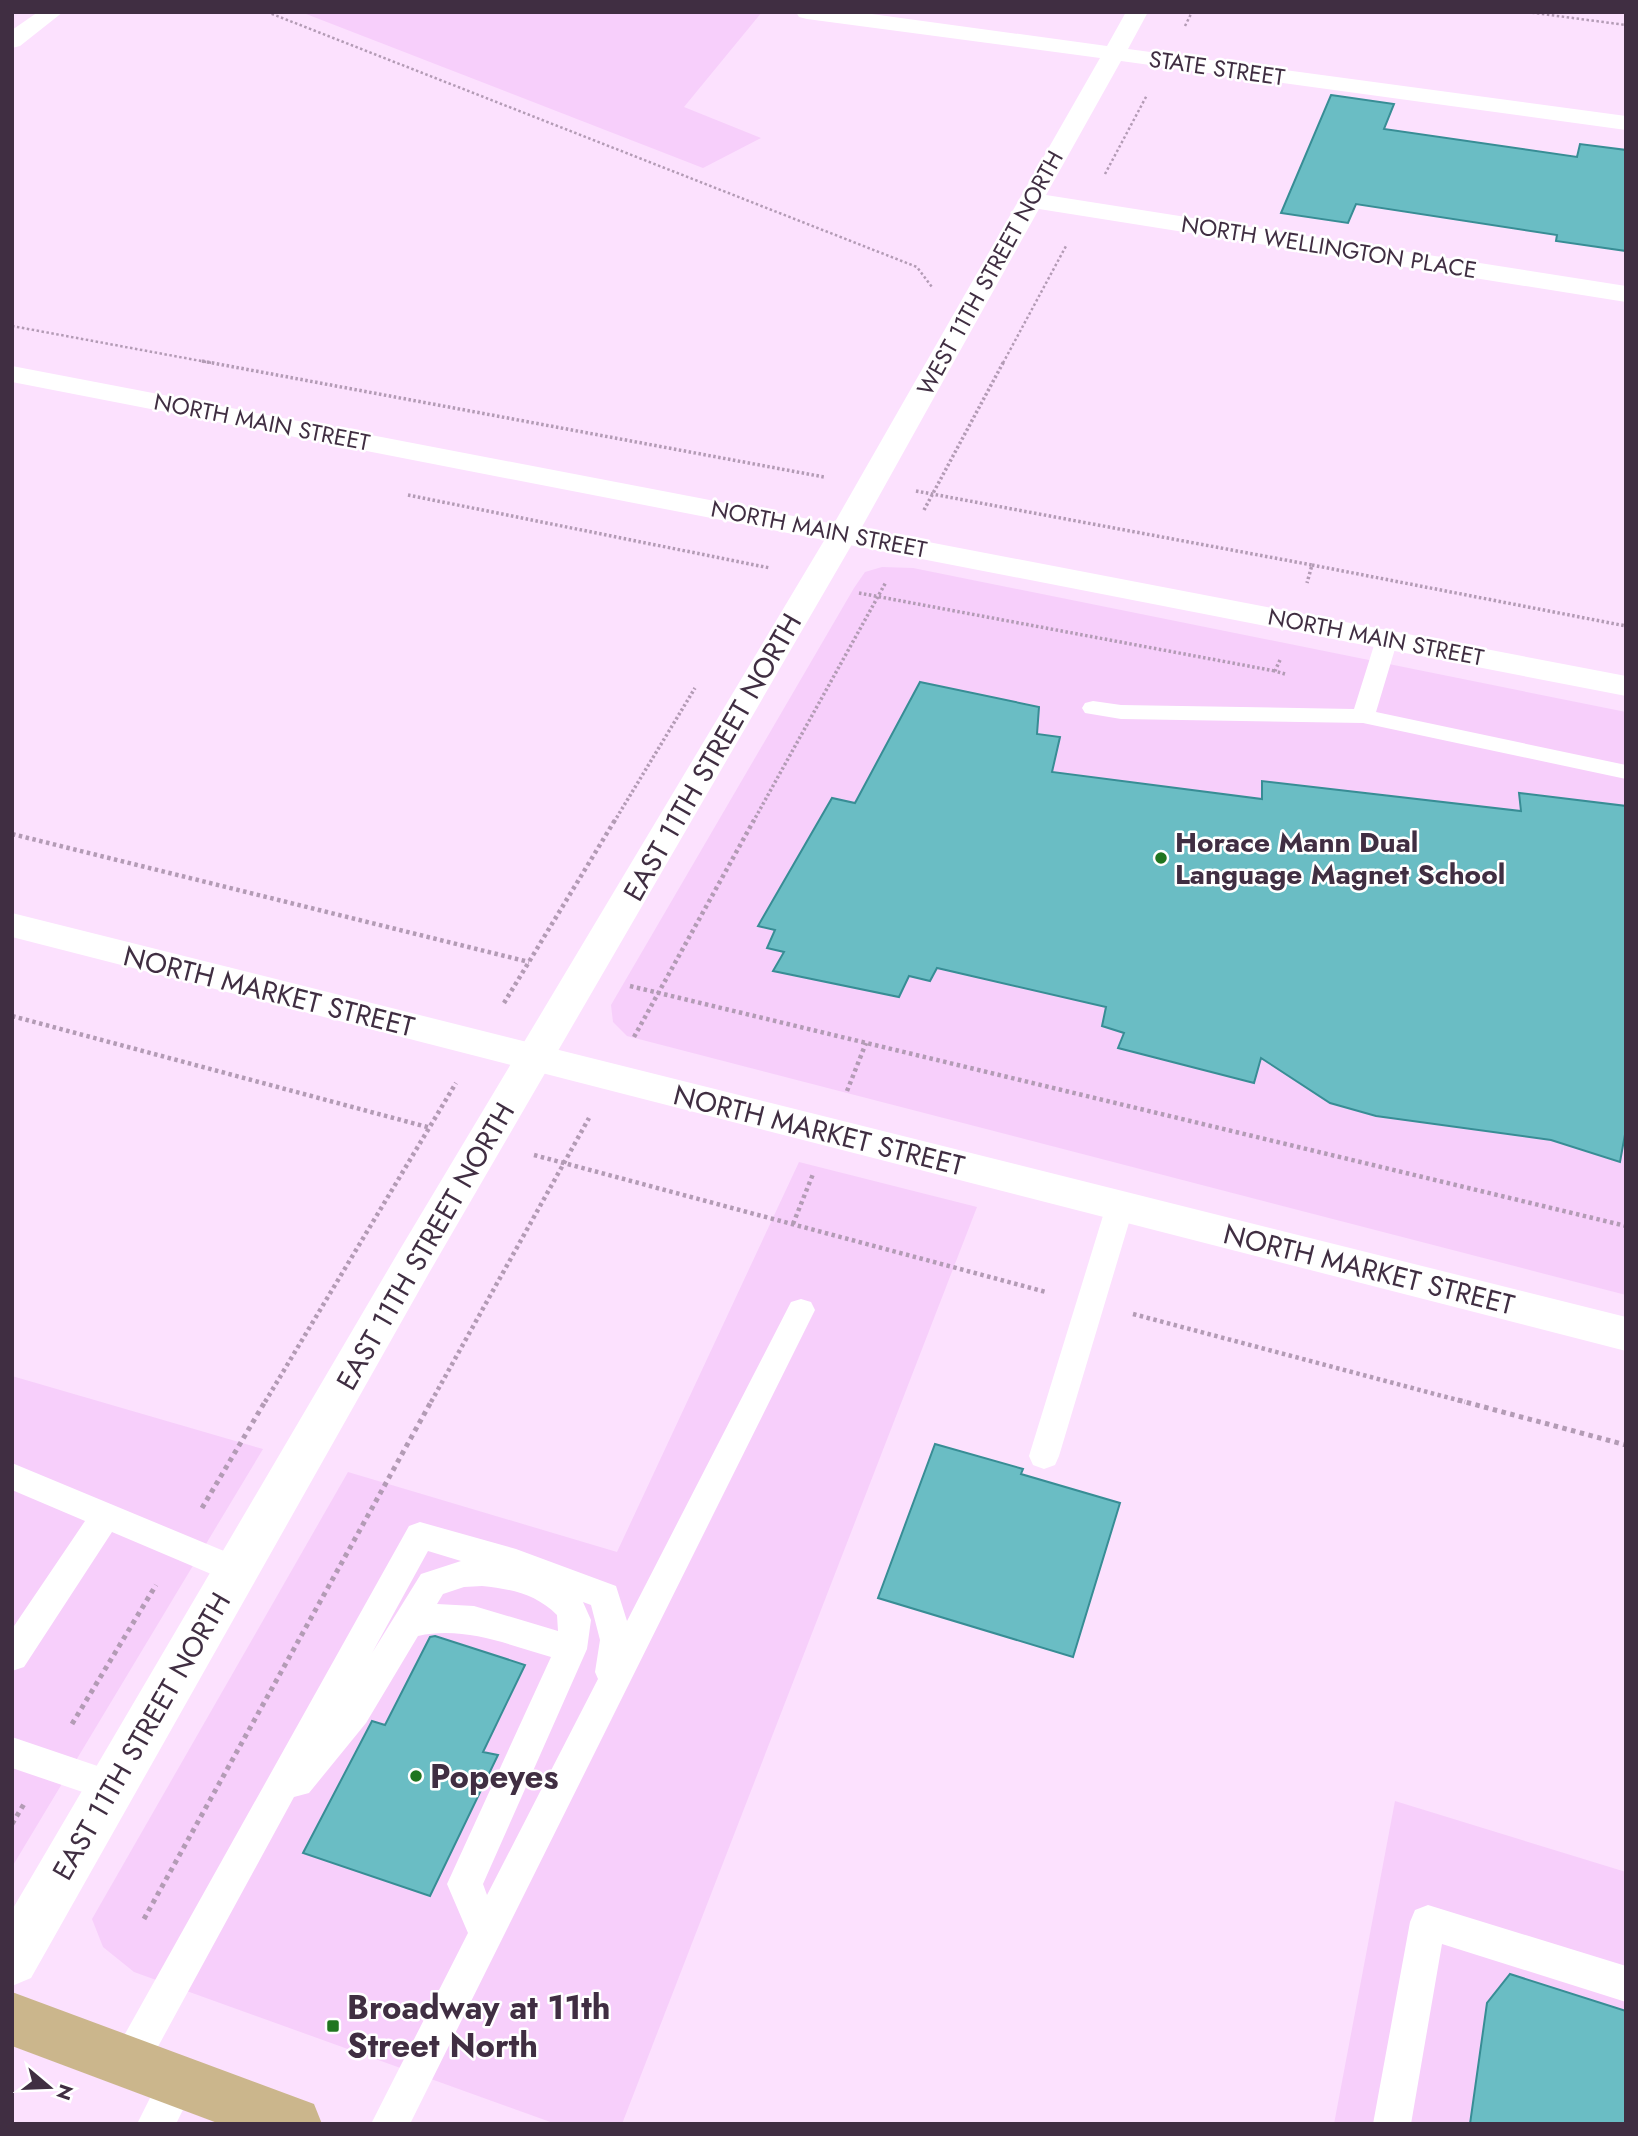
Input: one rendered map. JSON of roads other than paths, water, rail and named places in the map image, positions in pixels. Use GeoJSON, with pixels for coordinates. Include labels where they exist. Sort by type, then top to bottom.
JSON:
{"type":"FeatureCollection","features":[{"type":"Feature","properties":{"kind":"main road"},"geometry":{"type":"LineString","coordinates":[[12,2019],[130,2063],[167,2102],[294,2124]]}},
{"type":"Feature","properties":{"kind":"street"},"geometry":{"type":"LineString","coordinates":[[13,40],[52,12]]}},
{"type":"Feature","properties":{"kind":"street","name":"STATE STREET"},"geometry":{"type":"LineString","coordinates":[[807,12],[1626,123]]}},
{"type":"Feature","properties":{"kind":"street","name":"WEST 11TH STREET NORTH"},"geometry":{"type":"LineString","coordinates":[[843,534],[1138,12]]}},
{"type":"Feature","properties":{"kind":"street","name":"NORTH WELLINGTON PLACE"},"geometry":{"type":"LineString","coordinates":[[1031,200],[1626,294]]}},
{"type":"Feature","properties":{"kind":"street","name":"NORTH MAIN STREET"},"geometry":{"type":"LineString","coordinates":[[12,374],[1626,686]]}},
{"type":"Feature","properties":{"kind":"street","name":"EAST 11TH STREET NORTH"},"geometry":{"type":"LineString","coordinates":[[12,1960],[485,1142],[843,534]]}},
{"type":"Feature","properties":{"kind":"street","name":"NORTH MARKET STREET"},"geometry":{"type":"LineString","coordinates":[[12,925],[1626,1334]]}},
{"type":"Feature","properties":{"kind":"lane"},"geometry":{"type":"LineString","coordinates":[[1363,716],[1387,639]]}},
{"type":"Feature","properties":{"kind":"lane"},"geometry":{"type":"LineString","coordinates":[[1093,708],[1121,712],[1363,716],[1626,772]]}},
{"type":"Feature","properties":{"kind":"lane"},"geometry":{"type":"LineString","coordinates":[[1044,1456],[1120,1206]]}},
{"type":"Feature","properties":{"kind":"lane"},"geometry":{"type":"LineString","coordinates":[[390,2124],[801,1310]]}},
{"type":"Feature","properties":{"kind":"lane"},"geometry":{"type":"LineString","coordinates":[[12,1476],[237,1571]]}},
{"type":"Feature","properties":{"kind":"lane"},"geometry":{"type":"LineString","coordinates":[[12,1657],[106,1515]]}},
{"type":"Feature","properties":{"kind":"lane"},"geometry":{"type":"LineString","coordinates":[[130,2063],[420,1535],[516,1563],[605,1596],[617,1640],[606,1698]]}},
{"type":"Feature","properties":{"kind":"lane"},"geometry":{"type":"LineString","coordinates":[[257,1830],[354,1712],[432,1584],[468,1573],[509,1575],[555,1592],[569,1603],[575,1618],[571,1649],[465,1884],[486,1934]]}},
{"type":"Feature","properties":{"kind":"lane"},"geometry":{"type":"LineString","coordinates":[[408,1623],[441,1618],[474,1620],[571,1649]]}},
{"type":"Feature","properties":{"kind":"lane"},"geometry":{"type":"LineString","coordinates":[[12,1752],[112,1786]]}},
{"type":"Feature","properties":{"kind":"lane"},"geometry":{"type":"LineString","coordinates":[[1392,2124],[1428,1922],[1626,1984]]}},
{"type":"Feature","properties":{"kind":"place","name":"Horace Mann Dual Language Magnet School"},"geometry":{"type":"Point","coordinates":[1161,858]}},
{"type":"Feature","properties":{"kind":"place","name":"Popeyes"},"geometry":{"type":"Point","coordinates":[416,1776]}},
{"type":"Feature","properties":{"kind":"place","name":"Broadway at 11th Street North"},"geometry":{"type":"Point","coordinates":[333,2026]}}]}
